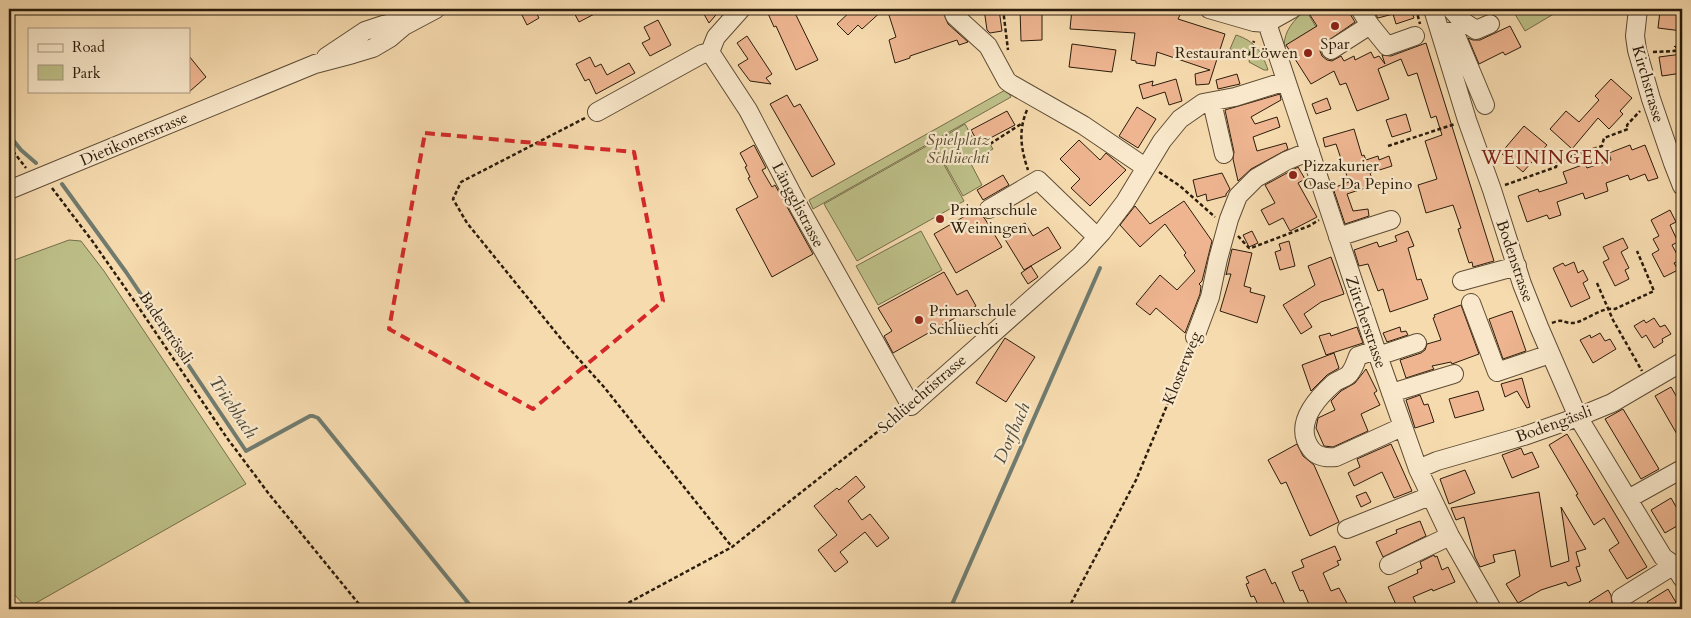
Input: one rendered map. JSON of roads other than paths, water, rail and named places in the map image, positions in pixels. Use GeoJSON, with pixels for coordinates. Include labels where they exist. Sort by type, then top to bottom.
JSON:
{"type":"FeatureCollection","features":[{"type":"Feature","properties":{"kind":"street"},"geometry":{"type":"LineString","coordinates":[[598,112],[702,54],[710,52],[716,37],[741,9]]}},
{"type":"Feature","properties":{"kind":"street"},"geometry":{"type":"LineString","coordinates":[[952,9],[955,16],[988,46],[1008,81],[1033,98],[1083,125],[1146,166]]}},
{"type":"Feature","properties":{"kind":"street"},"geometry":{"type":"LineString","coordinates":[[1209,9],[1254,22],[1267,23],[1292,9]]}},
{"type":"Feature","properties":{"kind":"street"},"geometry":{"type":"LineString","coordinates":[[1360,9],[1370,25],[1388,46],[1415,36]]}},
{"type":"Feature","properties":{"kind":"street","name":"Bodenstrasse"},"geometry":{"type":"LineString","coordinates":[[1433,9],[1467,120],[1517,266],[1550,354],[1578,417],[1663,557],[1678,572]]}},
{"type":"Feature","properties":{"kind":"street"},"geometry":{"type":"LineString","coordinates":[[1451,9],[1461,20],[1476,30],[1490,24]]}},
{"type":"Feature","properties":{"kind":"street","name":"Kirchstrasse"},"geometry":{"type":"LineString","coordinates":[[1638,9],[1635,36],[1637,50],[1651,99],[1682,186]]}},
{"type":"Feature","properties":{"kind":"street","name":"Dietikonerstrasse"},"geometry":{"type":"LineString","coordinates":[[9,190],[315,64],[373,48],[428,12]]}},
{"type":"Feature","properties":{"kind":"street","name":"Zürcherstrasse"},"geometry":{"type":"LineString","coordinates":[[1267,23],[1402,427],[1418,469],[1450,536],[1492,609]]}},
{"type":"Feature","properties":{"kind":"street"},"geometry":{"type":"LineString","coordinates":[[1331,50],[1370,25]]}},
{"type":"Feature","properties":{"kind":"street"},"geometry":{"type":"LineString","coordinates":[[1440,32],[1450,32],[1457,38],[1485,105]]}},
{"type":"Feature","properties":{"kind":"street","name":"Längglistrasse"},"geometry":{"type":"LineString","coordinates":[[710,52],[748,110],[800,209],[911,406]]}},
{"type":"Feature","properties":{"kind":"street","name":"Schlüechtistrasse"},"geometry":{"type":"LineString","coordinates":[[911,406],[1080,256],[1125,202],[1162,141],[1180,119],[1204,103],[1215,102],[1286,80]]}},
{"type":"Feature","properties":{"kind":"street"},"geometry":{"type":"LineString","coordinates":[[1215,102],[1214,111],[1224,154]]}},
{"type":"Feature","properties":{"kind":"street","name":"Klosterweg"},"geometry":{"type":"LineString","coordinates":[[1195,337],[1210,297],[1227,227],[1238,196],[1256,178],[1286,161],[1310,151]]}},
{"type":"Feature","properties":{"kind":"street"},"geometry":{"type":"LineString","coordinates":[[989,209],[1038,180],[1097,237]]}},
{"type":"Feature","properties":{"kind":"street"},"geometry":{"type":"LineString","coordinates":[[1338,237],[1391,220]]}},
{"type":"Feature","properties":{"kind":"street"},"geometry":{"type":"LineString","coordinates":[[1462,281],[1517,266]]}},
{"type":"Feature","properties":{"kind":"street"},"geometry":{"type":"LineString","coordinates":[[1471,303],[1497,372],[1550,354]]}},
{"type":"Feature","properties":{"kind":"street"},"geometry":{"type":"LineString","coordinates":[[1402,427],[1336,457],[1328,458],[1314,453],[1306,442],[1305,426],[1312,406],[1336,382],[1350,375],[1358,356],[1417,343]]}},
{"type":"Feature","properties":{"kind":"street","name":"Bodengässli"},"geometry":{"type":"LineString","coordinates":[[1418,469],[1437,461],[1524,436],[1578,417],[1612,403],[1682,362]]}},
{"type":"Feature","properties":{"kind":"street"},"geometry":{"type":"LineString","coordinates":[[1391,393],[1454,374]]}},
{"type":"Feature","properties":{"kind":"street"},"geometry":{"type":"LineString","coordinates":[[1628,499],[1682,469]]}},
{"type":"Feature","properties":{"kind":"street"},"geometry":{"type":"LineString","coordinates":[[1347,529],[1430,496]]}},
{"type":"Feature","properties":{"kind":"street"},"geometry":{"type":"LineString","coordinates":[[1389,565],[1450,536]]}},
{"type":"Feature","properties":{"kind":"street"},"geometry":{"type":"LineString","coordinates":[[1621,598],[1678,572]]}},
{"type":"Feature","properties":{"kind":"waterway"},"geometry":{"type":"LineString","coordinates":[[9,135],[21,150],[36,163]]}},
{"type":"Feature","properties":{"kind":"waterway","name":"Trüebbach"},"geometry":{"type":"LineString","coordinates":[[62,184],[126,272],[246,451],[310,416],[318,418],[473,609]]}},
{"type":"Feature","properties":{"kind":"waterway","name":"Dorfbach"},"geometry":{"type":"LineString","coordinates":[[950,609],[1100,268]]}},
{"type":"Feature","properties":{"kind":"place","name":"Spar"},"geometry":{"type":"Point","coordinates":[1335,26]}},
{"type":"Feature","properties":{"kind":"place","name":"Restaurant Löwen"},"geometry":{"type":"Point","coordinates":[1308,53]}},
{"type":"Feature","properties":{"kind":"place","name":"Pizzakurier Oase Da Pepino"},"geometry":{"type":"Point","coordinates":[1293,175]}},
{"type":"Feature","properties":{"kind":"place","name":"Primarschule Weiningen"},"geometry":{"type":"Point","coordinates":[940,219]}},
{"type":"Feature","properties":{"kind":"place","name":"Primarschule Schlüechti"},"geometry":{"type":"Point","coordinates":[919,320]}},
{"type":"Feature","properties":{"kind":"district","name":"WEININGEN"},"geometry":{"type":"Point","coordinates":[1546,158]}},
{"type":"Feature","properties":{"kind":"park label","name":"Spielplatz Schlüechti"},"geometry":{"type":"Point","coordinates":[958,149]}}]}
